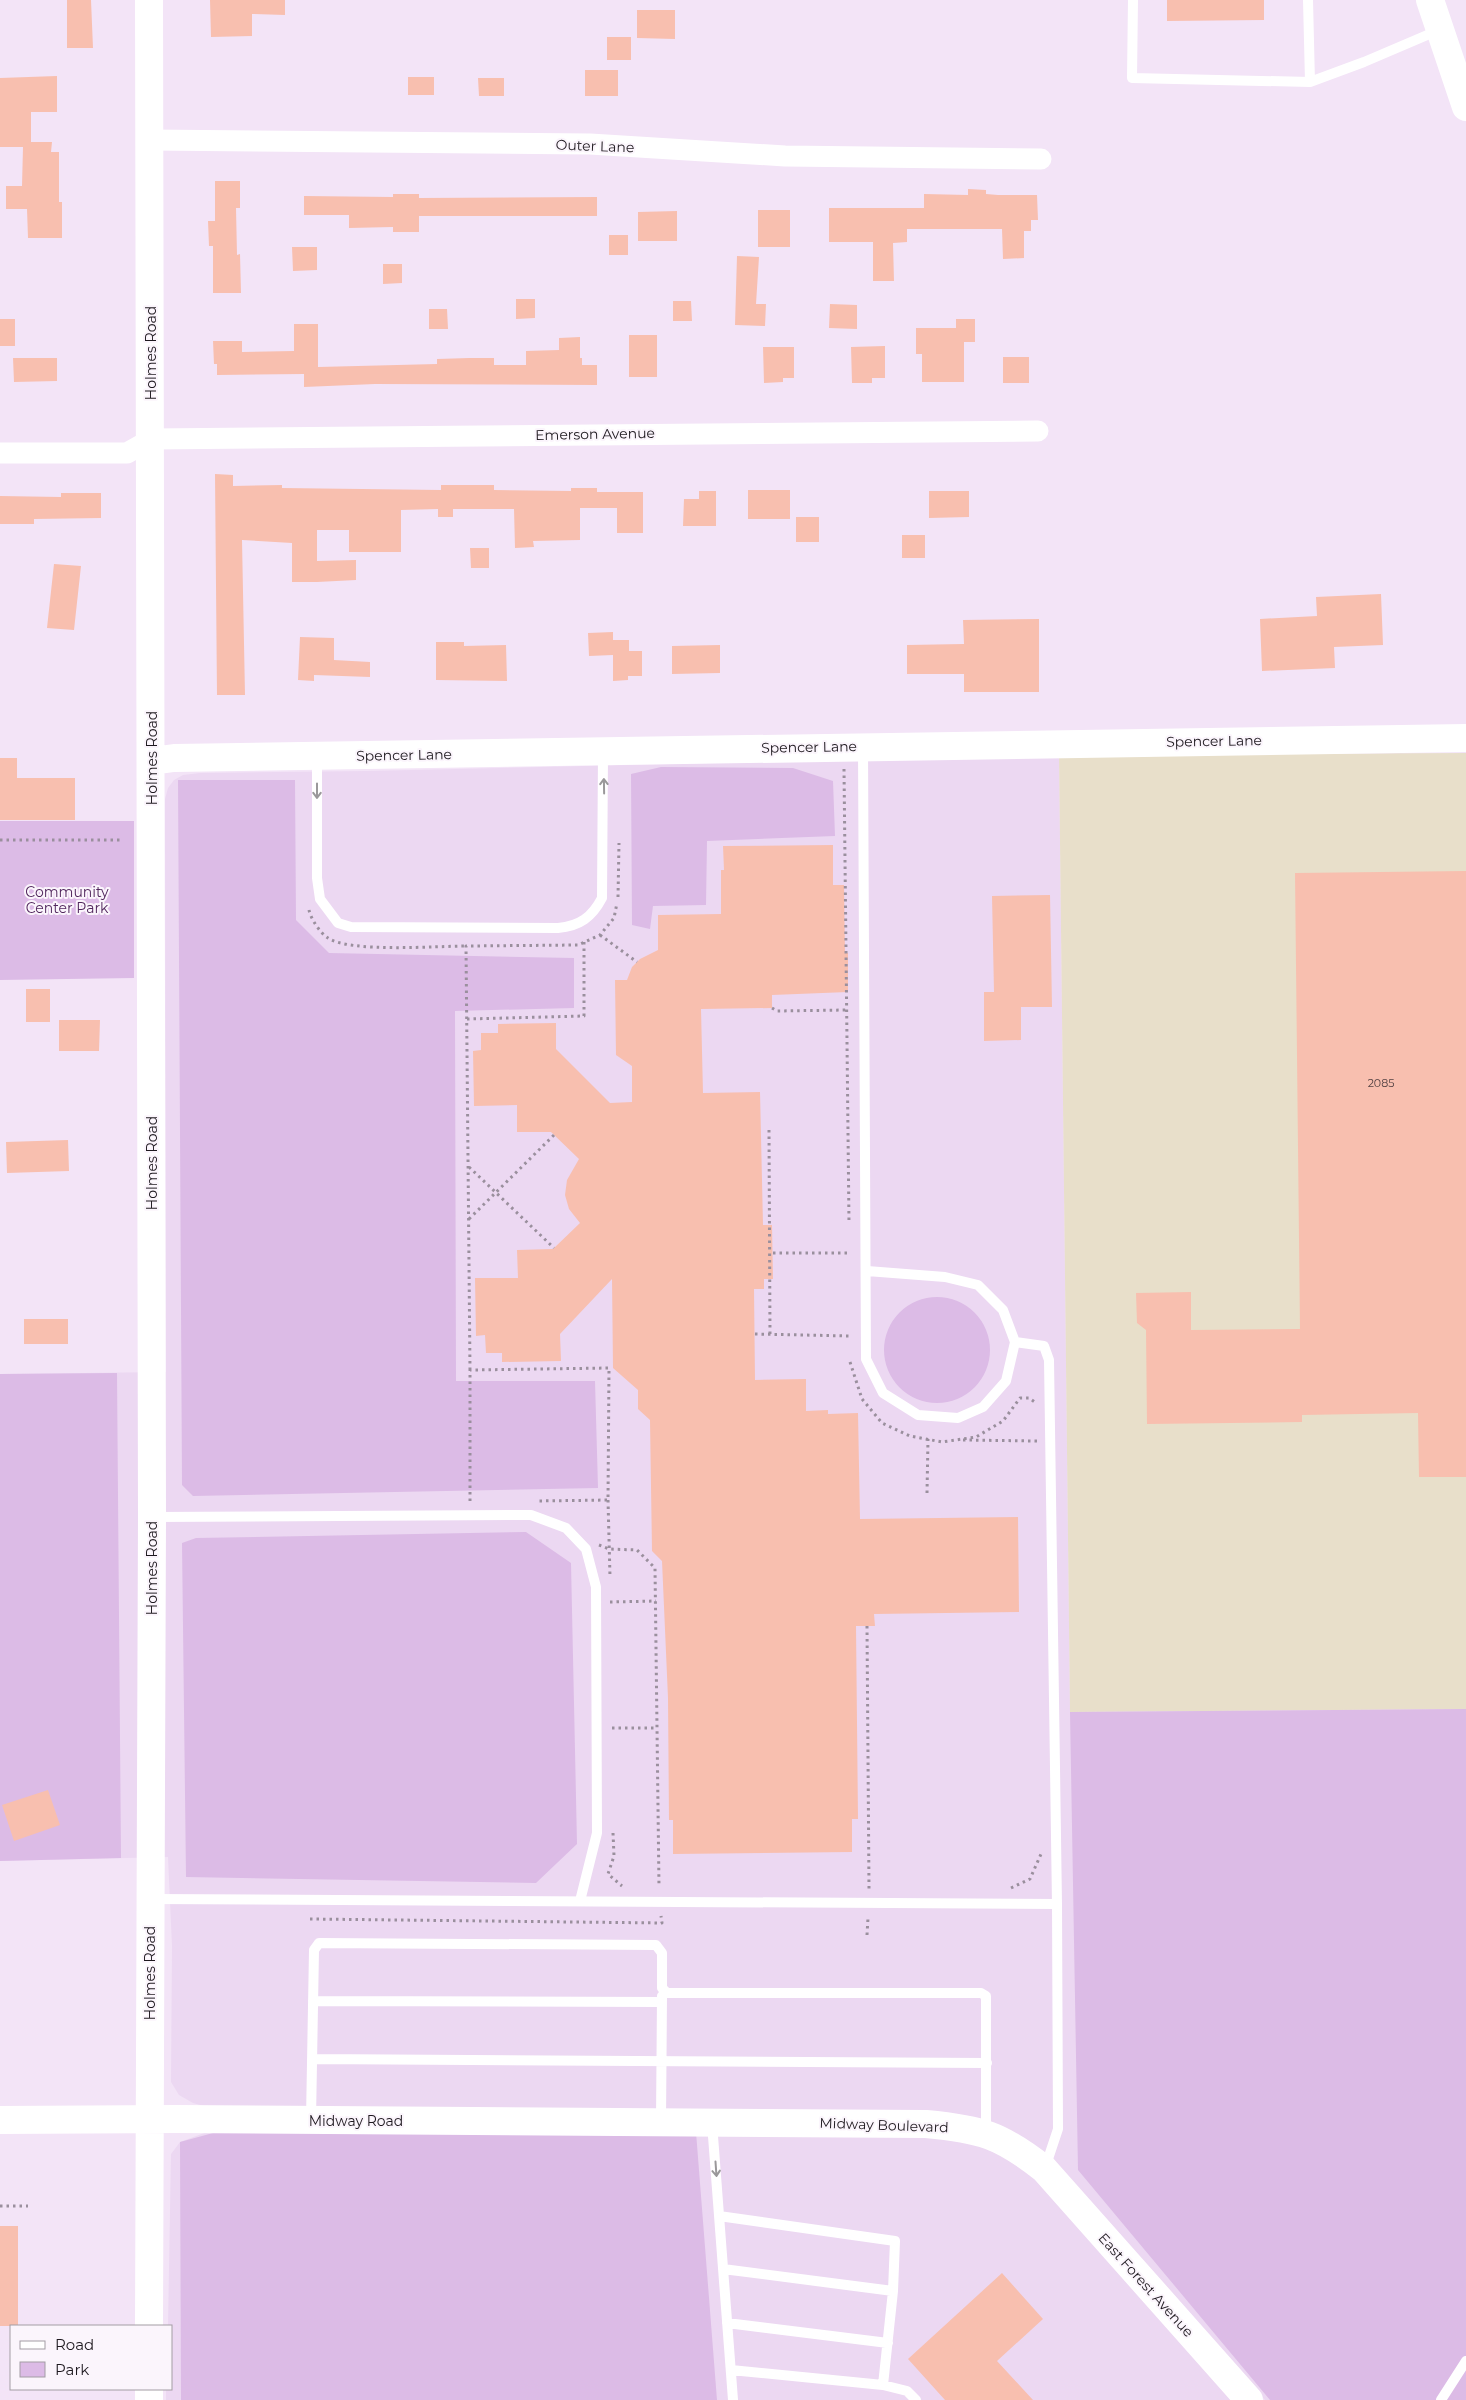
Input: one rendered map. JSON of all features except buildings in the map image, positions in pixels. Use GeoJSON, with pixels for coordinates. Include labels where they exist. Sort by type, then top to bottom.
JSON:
{"type":"FeatureCollection","features":[{"type":"Feature","properties":{"kind":"street","name":"Holmes Road"},"geometry":{"type":"LineString","coordinates":[[149,0],[152,440],[152,1517],[149,2325]]}},
{"type":"Feature","properties":{"kind":"street"},"geometry":{"type":"LineString","coordinates":[[1430,0],[1466,107]]}},
{"type":"Feature","properties":{"kind":"street","name":"Outer Lane"},"geometry":{"type":"LineString","coordinates":[[150,140],[590,144],[785,156],[1041,158]]}},
{"type":"Feature","properties":{"kind":"street","name":"Emerson Avenue"},"geometry":{"type":"LineString","coordinates":[[152,440],[1038,431]]}},
{"type":"Feature","properties":{"kind":"street"},"geometry":{"type":"LineString","coordinates":[[0,453],[127,453],[152,440]]}},
{"type":"Feature","properties":{"kind":"street","name":"Spencer Lane"},"geometry":{"type":"LineString","coordinates":[[152,761],[174,758],[317,757],[603,750],[1466,738]]}},
{"type":"Feature","properties":{"kind":"street","name":"Midway Road"},"geometry":{"type":"LineString","coordinates":[[0,2120],[712,2122]]}},
{"type":"Feature","properties":{"kind":"street","name":"Midway Boulevard"},"geometry":{"type":"LineString","coordinates":[[712,2122],[926,2124],[986,2133],[1018,2148],[1044,2169]]}},
{"type":"Feature","properties":{"kind":"street","name":"East Forest Avenue"},"geometry":{"type":"LineString","coordinates":[[1044,2169],[1249,2400]]}},
{"type":"Feature","properties":{"kind":"lane"},"geometry":{"type":"LineString","coordinates":[[1133,0],[1132,78],[1310,82],[1440,30]]}},
{"type":"Feature","properties":{"kind":"lane"},"geometry":{"type":"LineString","coordinates":[[1308,0],[1310,82]]}},
{"type":"Feature","properties":{"kind":"lane"},"geometry":{"type":"LineString","coordinates":[[853,747],[866,1271],[866,1359],[882,1393],[918,1415],[958,1418],[983,1407],[1006,1381],[1016,1342],[1003,1310],[978,1285],[945,1277],[866,1271]]}},
{"type":"Feature","properties":{"kind":"lane"},"geometry":{"type":"LineString","coordinates":[[317,757],[320,899],[338,923],[352,928],[558,928],[572,926],[584,921],[596,909],[602,898],[603,750]]}},
{"type":"Feature","properties":{"kind":"lane"},"geometry":{"type":"LineString","coordinates":[[1016,1342],[1044,1346],[1049,1360],[1057,1904],[1058,2128],[1044,2169]]}},
{"type":"Feature","properties":{"kind":"lane"},"geometry":{"type":"LineString","coordinates":[[152,1517],[530,1515],[566,1528],[586,1550],[596,1587],[598,1833],[580,1901]]}},
{"type":"Feature","properties":{"kind":"lane"},"geometry":{"type":"LineString","coordinates":[[150,1899],[1057,1904]]}},
{"type":"Feature","properties":{"kind":"lane"},"geometry":{"type":"LineString","coordinates":[[311,2120],[314,1950],[319,1943],[656,1945],[662,1953],[661,2122]]}},
{"type":"Feature","properties":{"kind":"lane"},"geometry":{"type":"LineString","coordinates":[[662,1988],[667,1993],[981,1992],[986,1996],[986,2133]]}},
{"type":"Feature","properties":{"kind":"lane"},"geometry":{"type":"LineString","coordinates":[[313,2001],[662,2002]]}},
{"type":"Feature","properties":{"kind":"lane"},"geometry":{"type":"LineString","coordinates":[[312,2059],[987,2063]]}},
{"type":"Feature","properties":{"kind":"lane"},"geometry":{"type":"LineString","coordinates":[[712,2122],[733,2400]]}},
{"type":"Feature","properties":{"kind":"lane"},"geometry":{"type":"LineString","coordinates":[[719,2216],[895,2241],[893,2291],[883,2385]]}},
{"type":"Feature","properties":{"kind":"lane"},"geometry":{"type":"LineString","coordinates":[[723,2269],[893,2291]]}},
{"type":"Feature","properties":{"kind":"lane"},"geometry":{"type":"LineString","coordinates":[[727,2323],[888,2343]]}},
{"type":"Feature","properties":{"kind":"lane"},"geometry":{"type":"LineString","coordinates":[[1441,2400],[1466,2361]]}},
{"type":"Feature","properties":{"kind":"lane"},"geometry":{"type":"LineString","coordinates":[[731,2370],[883,2385],[907,2391],[916,2400]]}},
{"type":"Feature","properties":{"kind":"path"},"geometry":{"type":"LineString","coordinates":[[849,1224],[846,1010],[853,747]]}},
{"type":"Feature","properties":{"kind":"path"},"geometry":{"type":"LineString","coordinates":[[0,840],[123,840]]}},
{"type":"Feature","properties":{"kind":"path"},"geometry":{"type":"LineString","coordinates":[[307,903],[311,918],[328,938],[353,946],[578,945],[600,935],[614,918],[620,889],[619,840]]}},
{"type":"Feature","properties":{"kind":"path"},"geometry":{"type":"LineString","coordinates":[[600,935],[637,962]]}},
{"type":"Feature","properties":{"kind":"path"},"geometry":{"type":"LineString","coordinates":[[467,1019],[584,1016],[584,942]]}},
{"type":"Feature","properties":{"kind":"path"},"geometry":{"type":"LineString","coordinates":[[466,946],[470,1501]]}},
{"type":"Feature","properties":{"kind":"path"},"geometry":{"type":"LineString","coordinates":[[772,1008],[776,1011],[846,1010]]}},
{"type":"Feature","properties":{"kind":"path"},"geometry":{"type":"LineString","coordinates":[[769,1130],[770,1335]]}},
{"type":"Feature","properties":{"kind":"path"},"geometry":{"type":"LineString","coordinates":[[469,1220],[554,1135]]}},
{"type":"Feature","properties":{"kind":"path"},"geometry":{"type":"LineString","coordinates":[[468,1167],[554,1248]]}},
{"type":"Feature","properties":{"kind":"path"},"geometry":{"type":"LineString","coordinates":[[849,1243],[849,1262]]}},
{"type":"Feature","properties":{"kind":"path"},"geometry":{"type":"LineString","coordinates":[[773,1253],[849,1253]]}},
{"type":"Feature","properties":{"kind":"path"},"geometry":{"type":"LineString","coordinates":[[850,1326],[850,1344]]}},
{"type":"Feature","properties":{"kind":"path"},"geometry":{"type":"LineString","coordinates":[[755,1334],[850,1336]]}},
{"type":"Feature","properties":{"kind":"path"},"geometry":{"type":"LineString","coordinates":[[850,1360],[850,1368],[862,1399],[882,1423],[910,1436],[942,1442],[976,1437],[1003,1421],[1020,1398],[1029,1398],[1037,1404]]}},
{"type":"Feature","properties":{"kind":"path"},"geometry":{"type":"LineString","coordinates":[[470,1370],[608,1368],[610,1584]]}},
{"type":"Feature","properties":{"kind":"path"},"geometry":{"type":"LineString","coordinates":[[1037,1432],[1038,1450]]}},
{"type":"Feature","properties":{"kind":"path"},"geometry":{"type":"LineString","coordinates":[[927,1493],[928,1439]]}},
{"type":"Feature","properties":{"kind":"path"},"geometry":{"type":"LineString","coordinates":[[953,1440],[1037,1442]]}},
{"type":"Feature","properties":{"kind":"path"},"geometry":{"type":"LineString","coordinates":[[550,1507],[536,1500],[608,1500]]}},
{"type":"Feature","properties":{"kind":"path"},"geometry":{"type":"LineString","coordinates":[[460,1501],[480,1501]]}},
{"type":"Feature","properties":{"kind":"path"},"geometry":{"type":"LineString","coordinates":[[310,1919],[662,1923],[658,1886],[655,1568],[637,1550],[609,1549],[597,1543]]}},
{"type":"Feature","properties":{"kind":"path"},"geometry":{"type":"LineString","coordinates":[[610,1593],[610,1612]]}},
{"type":"Feature","properties":{"kind":"path"},"geometry":{"type":"LineString","coordinates":[[610,1602],[656,1601]]}},
{"type":"Feature","properties":{"kind":"path"},"geometry":{"type":"LineString","coordinates":[[867,1626],[869,1888],[867,1934]]}},
{"type":"Feature","properties":{"kind":"path"},"geometry":{"type":"LineString","coordinates":[[612,1719],[612,1738]]}},
{"type":"Feature","properties":{"kind":"path"},"geometry":{"type":"LineString","coordinates":[[612,1728],[657,1728]]}},
{"type":"Feature","properties":{"kind":"path"},"geometry":{"type":"LineString","coordinates":[[613,1827],[614,1856],[608,1874],[620,1886],[629,1886]]}},
{"type":"Feature","properties":{"kind":"path"},"geometry":{"type":"LineString","coordinates":[[1010,1888],[1030,1879],[1042,1852]]}},
{"type":"Feature","properties":{"kind":"path"},"geometry":{"type":"LineString","coordinates":[[658,1886],[668,1886]]}},
{"type":"Feature","properties":{"kind":"path"},"geometry":{"type":"LineString","coordinates":[[860,1887],[878,1888]]}},
{"type":"Feature","properties":{"kind":"path"},"geometry":{"type":"LineString","coordinates":[[0,2206],[28,2206]]}},
{"type":"Feature","properties":{"kind":"shaded area"},"geometry":{"type":"Polygon","coordinates":[[[1466,753],[1466,1709],[1070,1712],[1059,755],[1466,753]]]}},
{"type":"Feature","properties":{"kind":"shaded area"},"geometry":{"type":"Polygon","coordinates":[[[1059,755],[1070,1712],[1466,1709],[1466,2400],[1265,2400],[1163,2282],[1056,2166],[999,2128],[211,2108],[193,2103],[179,2095],[171,2082],[172,1946],[168,1857],[0,1861],[0,1374],[166,1372],[165,799],[168,788],[174,780],[183,775],[200,773],[1059,755]]]}},
{"type":"Feature","properties":{"kind":"shaded area"},"geometry":{"type":"Polygon","coordinates":[[[207,2132],[874,2133],[971,2141],[1025,2167],[1234,2400],[166,2400],[166,2390],[172,2390],[172,2325],[168,2325],[171,2154],[180,2142],[207,2132]]]}},
{"type":"Feature","properties":{"kind":"green space"},"geometry":{"type":"Polygon","coordinates":[[[661,767],[793,768],[833,781],[835,836],[707,841],[706,905],[653,906],[650,929],[632,925],[631,774],[661,767]]]}},
{"type":"Feature","properties":{"kind":"green space"},"geometry":{"type":"Polygon","coordinates":[[[178,780],[295,780],[296,920],[329,953],[574,958],[574,1008],[455,1011],[456,1381],[595,1381],[598,1488],[193,1496],[182,1485],[178,780]]]}},
{"type":"Feature","properties":{"kind":"green space","name":"Community Center Park"},"geometry":{"type":"Polygon","coordinates":[[[0,821],[134,821],[134,978],[0,980],[0,821]]]}},
{"type":"Feature","properties":{"kind":"green space"},"geometry":{"type":"Polygon","coordinates":[[[937,1297],[957,1301],[974,1313],[986,1330],[990,1350],[986,1370],[974,1387],[957,1399],[937,1403],[917,1399],[900,1387],[888,1370],[884,1350],[888,1330],[900,1313],[917,1301],[937,1297]]]}},
{"type":"Feature","properties":{"kind":"green space"},"geometry":{"type":"Polygon","coordinates":[[[117,1373],[121,1858],[0,1861],[0,1374],[117,1373]]]}},
{"type":"Feature","properties":{"kind":"green space"},"geometry":{"type":"Polygon","coordinates":[[[526,1532],[571,1563],[577,1844],[536,1883],[186,1877],[182,1543],[196,1538],[526,1532]]]}},
{"type":"Feature","properties":{"kind":"green space"},"geometry":{"type":"Polygon","coordinates":[[[1466,1709],[1466,2400],[1270,2400],[1078,2170],[1070,1712],[1466,1709]]]}},
{"type":"Feature","properties":{"kind":"green space"},"geometry":{"type":"Polygon","coordinates":[[[224,2130],[696,2132],[717,2400],[181,2400],[180,2142],[224,2130]]]}}]}
